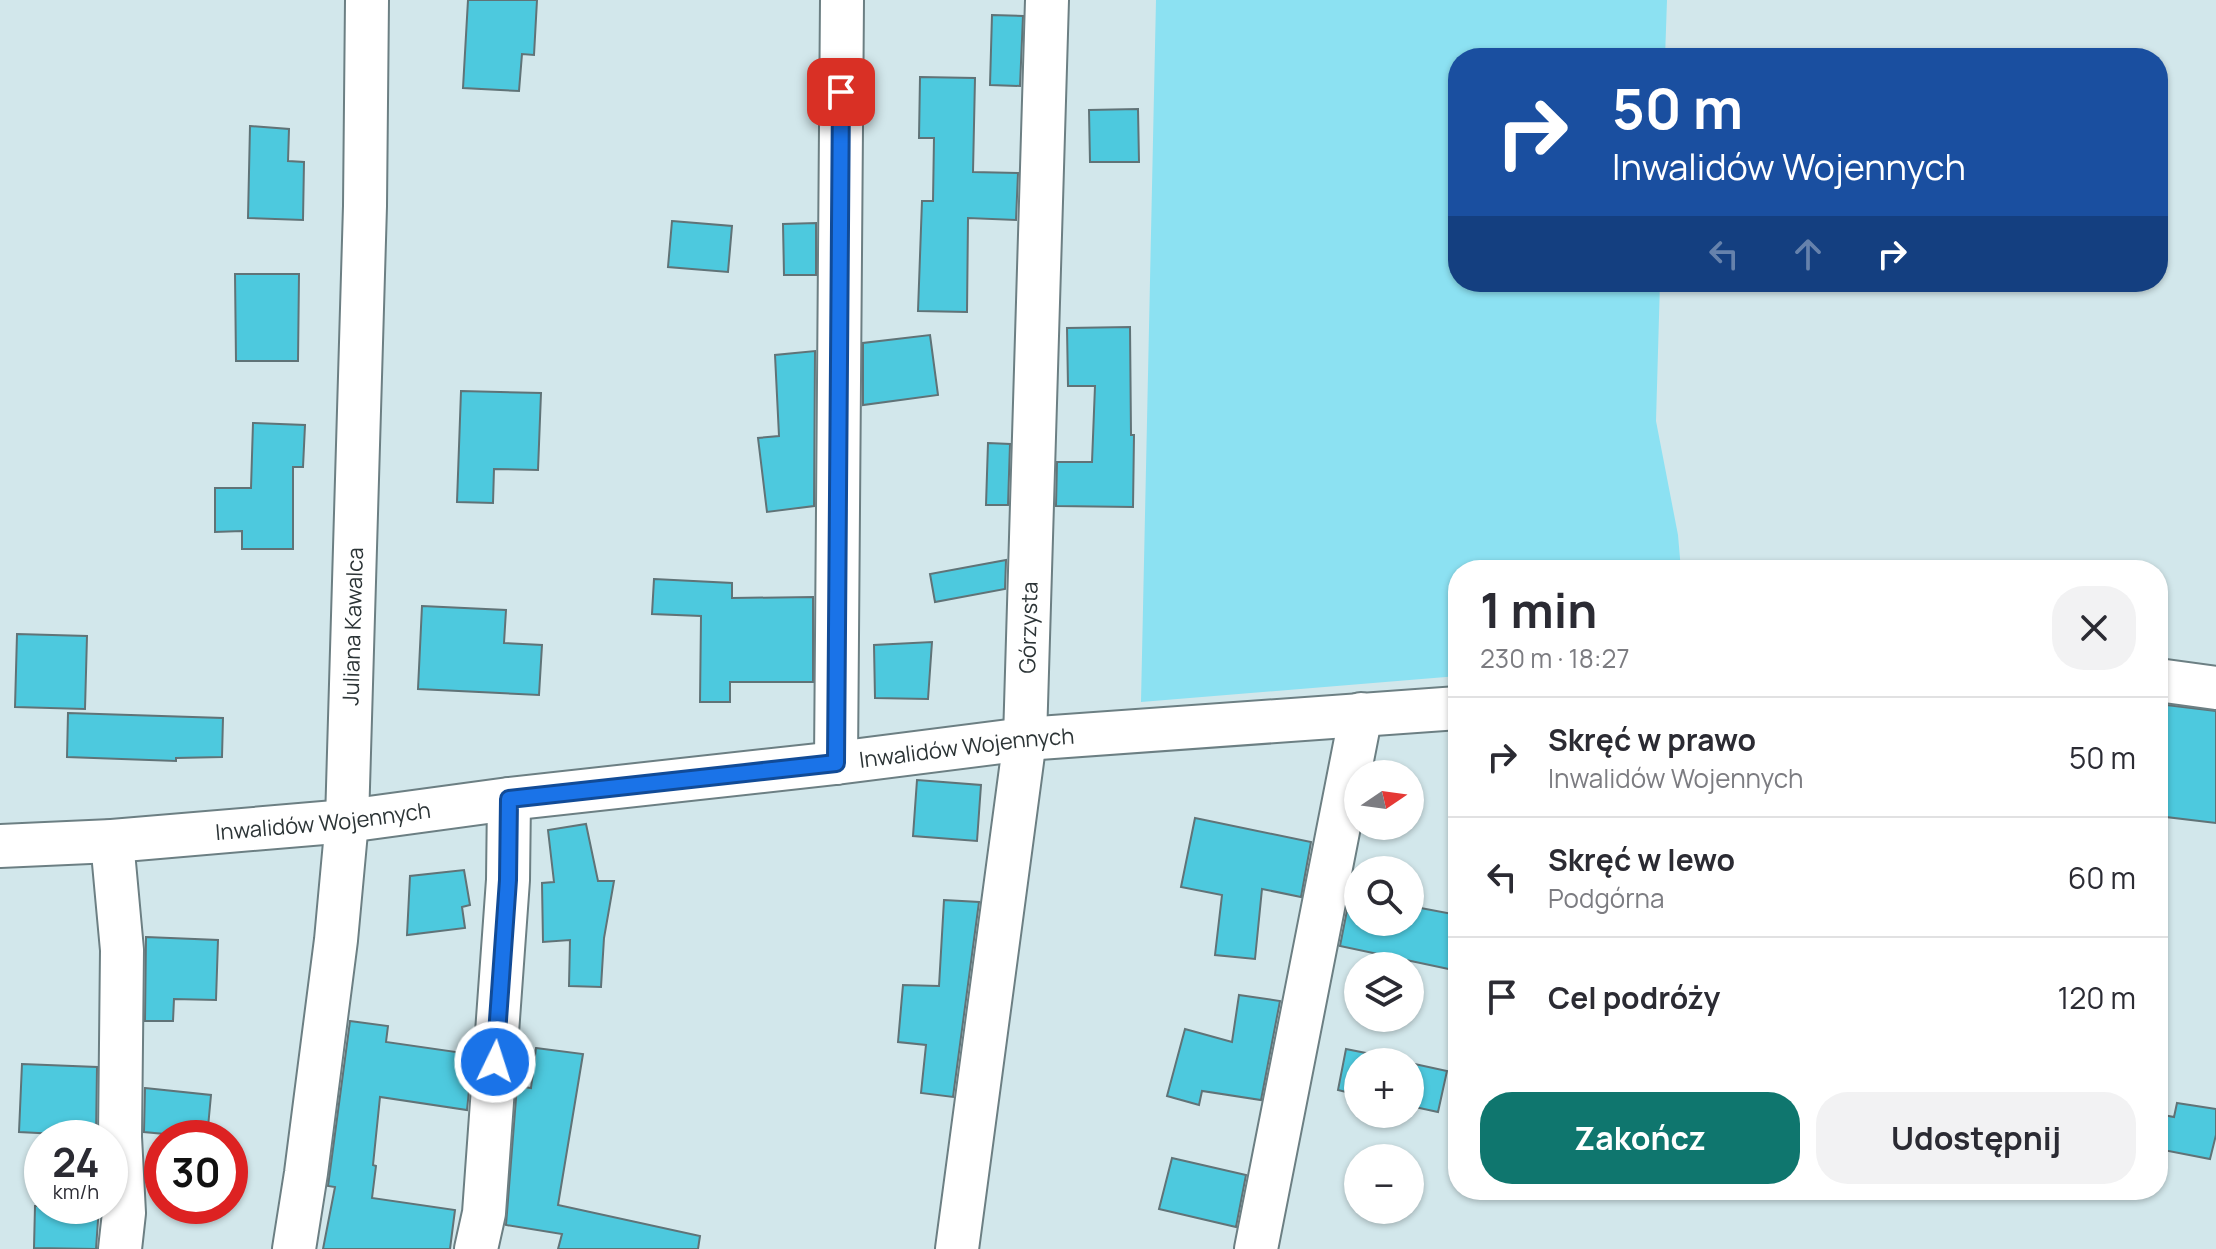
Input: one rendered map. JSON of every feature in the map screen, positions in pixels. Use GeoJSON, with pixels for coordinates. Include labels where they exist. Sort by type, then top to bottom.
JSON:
{"type":"FeatureCollection","features":[{"type":"Feature","properties":{"kind":"street","name":"Juliana Kawalca"},"geometry":{"type":"LineString","coordinates":[[294,1249],[330,987],[347,821],[365,206],[367,0]]}},
{"type":"Feature","properties":{"kind":"street"},"geometry":{"type":"LineString","coordinates":[[836,763],[842,0]]}},
{"type":"Feature","properties":{"kind":"street","name":"Górzysta"},"geometry":{"type":"LineString","coordinates":[[957,1249],[1025,739],[1047,0]]}},
{"type":"Feature","properties":{"kind":"street"},"geometry":{"type":"LineString","coordinates":[[2168,681],[2216,688]]}},
{"type":"Feature","properties":{"kind":"street","name":"Inwalidów Wojennych"},"geometry":{"type":"LineString","coordinates":[[0,846],[112,841],[347,821],[1025,739],[1448,709]]}},
{"type":"Feature","properties":{"kind":"street"},"geometry":{"type":"LineString","coordinates":[[1256,1249],[1361,714]]}},
{"type":"Feature","properties":{"kind":"street"},"geometry":{"type":"LineString","coordinates":[[476,1249],[484,1213],[505,928],[509,799]]}},
{"type":"Feature","properties":{"kind":"street"},"geometry":{"type":"LineString","coordinates":[[112,841],[122,950],[120,1137],[124,1213],[120,1249]]}},
{"type":"Feature","properties":{"kind":"shaded area"},"geometry":{"type":"Polygon","coordinates":[[[1156,0],[1667,0],[1665,48],[1448,48],[1448,292],[1660,292],[1656,421],[1680,560],[1448,560],[1448,677],[1141,702],[1156,0]]]}},
{"type":"Feature","properties":{"kind":"building"},"geometry":{"type":"Polygon","coordinates":[[[468,0],[537,0],[534,55],[522,54],[519,91],[463,88],[468,0]]]}},
{"type":"Feature","properties":{"kind":"building"},"geometry":{"type":"Polygon","coordinates":[[[992,15],[1023,16],[1020,86],[990,85],[992,15]]]}},
{"type":"Feature","properties":{"kind":"building"},"geometry":{"type":"Polygon","coordinates":[[[920,77],[975,78],[973,172],[1018,173],[1016,220],[968,218],[967,312],[918,311],[922,201],[933,201],[934,138],[919,138],[920,77]]]}},
{"type":"Feature","properties":{"kind":"building"},"geometry":{"type":"Polygon","coordinates":[[[1138,109],[1139,162],[1090,162],[1089,110],[1138,109]]]}},
{"type":"Feature","properties":{"kind":"building"},"geometry":{"type":"Polygon","coordinates":[[[250,126],[289,129],[288,161],[304,162],[303,220],[248,218],[250,126]]]}},
{"type":"Feature","properties":{"kind":"building"},"geometry":{"type":"Polygon","coordinates":[[[672,221],[732,226],[728,272],[668,267],[672,221]]]}},
{"type":"Feature","properties":{"kind":"building"},"geometry":{"type":"Polygon","coordinates":[[[816,223],[816,275],[784,275],[783,224],[816,223]]]}},
{"type":"Feature","properties":{"kind":"building"},"geometry":{"type":"Polygon","coordinates":[[[235,274],[299,274],[298,361],[236,361],[235,274]]]}},
{"type":"Feature","properties":{"kind":"building"},"geometry":{"type":"Polygon","coordinates":[[[1130,327],[1133,507],[1056,506],[1057,462],[1092,462],[1095,386],[1068,386],[1067,328],[1130,327]]]}},
{"type":"Feature","properties":{"kind":"building"},"geometry":{"type":"Polygon","coordinates":[[[930,335],[938,395],[863,405],[863,343],[930,335]]]}},
{"type":"Feature","properties":{"kind":"building"},"geometry":{"type":"Polygon","coordinates":[[[815,351],[814,506],[767,512],[758,438],[779,436],[775,355],[815,351]]]}},
{"type":"Feature","properties":{"kind":"building"},"geometry":{"type":"Polygon","coordinates":[[[461,391],[541,393],[538,470],[494,469],[493,503],[457,502],[461,391]]]}},
{"type":"Feature","properties":{"kind":"building"},"geometry":{"type":"Polygon","coordinates":[[[253,423],[305,425],[303,467],[293,467],[293,549],[242,549],[242,531],[215,532],[215,488],[251,488],[253,423]]]}},
{"type":"Feature","properties":{"kind":"building"},"geometry":{"type":"Polygon","coordinates":[[[988,443],[1010,444],[1008,505],[986,505],[988,443]]]}},
{"type":"Feature","properties":{"kind":"building"},"geometry":{"type":"Polygon","coordinates":[[[1006,560],[1005,589],[935,602],[930,574],[1006,560]]]}},
{"type":"Feature","properties":{"kind":"building"},"geometry":{"type":"Polygon","coordinates":[[[654,579],[732,583],[732,598],[813,597],[813,682],[730,682],[730,702],[700,702],[701,616],[652,614],[654,579]]]}},
{"type":"Feature","properties":{"kind":"building"},"geometry":{"type":"Polygon","coordinates":[[[422,606],[506,610],[504,643],[542,645],[539,695],[418,689],[422,606]]]}},
{"type":"Feature","properties":{"kind":"building"},"geometry":{"type":"Polygon","coordinates":[[[17,634],[87,636],[85,709],[15,707],[17,634]]]}},
{"type":"Feature","properties":{"kind":"building"},"geometry":{"type":"Polygon","coordinates":[[[932,642],[928,699],[875,698],[874,645],[932,642]]]}},
{"type":"Feature","properties":{"kind":"building"},"geometry":{"type":"Polygon","coordinates":[[[2168,705],[2216,711],[2216,823],[2168,817],[2168,705]]]}},
{"type":"Feature","properties":{"kind":"building"},"geometry":{"type":"Polygon","coordinates":[[[68,713],[223,718],[222,757],[176,758],[176,761],[67,757],[68,713]]]}},
{"type":"Feature","properties":{"kind":"building"},"geometry":{"type":"Polygon","coordinates":[[[917,780],[981,785],[977,841],[913,836],[917,780]]]}},
{"type":"Feature","properties":{"kind":"building"},"geometry":{"type":"Polygon","coordinates":[[[1195,818],[1311,842],[1301,897],[1262,889],[1255,959],[1215,955],[1222,895],[1181,887],[1195,818]]]}},
{"type":"Feature","properties":{"kind":"building"},"geometry":{"type":"Polygon","coordinates":[[[586,824],[598,881],[614,881],[604,938],[601,987],[569,986],[570,940],[543,942],[542,883],[554,882],[548,830],[586,824]]]}},
{"type":"Feature","properties":{"kind":"building"},"geometry":{"type":"Polygon","coordinates":[[[464,870],[470,905],[462,907],[465,928],[407,935],[410,876],[464,870]]]}},
{"type":"Feature","properties":{"kind":"building"},"geometry":{"type":"Polygon","coordinates":[[[944,900],[979,902],[953,1097],[921,1093],[926,1045],[898,1042],[903,985],[939,986],[944,900]]]}},
{"type":"Feature","properties":{"kind":"building"},"geometry":{"type":"Polygon","coordinates":[[[1424,909],[1448,913],[1448,969],[1424,964],[1424,952],[1368,952],[1340,946],[1344,926],[1344,936],[1424,936],[1424,909]]]}},
{"type":"Feature","properties":{"kind":"building"},"geometry":{"type":"Polygon","coordinates":[[[146,937],[218,940],[216,1000],[174,999],[173,1021],[145,1021],[146,937]]]}},
{"type":"Feature","properties":{"kind":"building"},"geometry":{"type":"Polygon","coordinates":[[[1239,995],[1280,1001],[1261,1100],[1202,1091],[1199,1105],[1167,1096],[1185,1029],[1232,1042],[1239,995]]]}},
{"type":"Feature","properties":{"kind":"building"},"geometry":{"type":"Polygon","coordinates":[[[350,1021],[388,1026],[386,1042],[470,1054],[466,1080],[470,1080],[467,1110],[380,1097],[373,1165],[376,1166],[372,1198],[455,1210],[450,1249],[323,1249],[335,1187],[328,1186],[350,1021]]]}},
{"type":"Feature","properties":{"kind":"building"},"geometry":{"type":"Polygon","coordinates":[[[536,1048],[583,1054],[558,1205],[700,1236],[698,1249],[558,1249],[562,1234],[506,1225],[517,1086],[531,1088],[536,1048]]]}},
{"type":"Feature","properties":{"kind":"building"},"geometry":{"type":"Polygon","coordinates":[[[1344,1059],[1344,1092],[1338,1090],[1344,1059]]]}},
{"type":"Feature","properties":{"kind":"building"},"geometry":{"type":"Polygon","coordinates":[[[22,1064],[97,1067],[96,1120],[24,1120],[24,1132],[19,1132],[22,1064]]]}},
{"type":"Feature","properties":{"kind":"building"},"geometry":{"type":"Polygon","coordinates":[[[1424,1066],[1447,1071],[1438,1112],[1424,1109],[1424,1066]]]}},
{"type":"Feature","properties":{"kind":"building"},"geometry":{"type":"Polygon","coordinates":[[[145,1088],[211,1095],[209,1120],[144,1120],[145,1088]]]}},
{"type":"Feature","properties":{"kind":"building"},"geometry":{"type":"Polygon","coordinates":[[[2177,1103],[2216,1109],[2216,1135],[2210,1159],[2168,1151],[2168,1116],[2174,1117],[2177,1103]]]}},
{"type":"Feature","properties":{"kind":"building"},"geometry":{"type":"Polygon","coordinates":[[[1172,1158],[1246,1175],[1236,1227],[1159,1209],[1172,1158]]]}},
{"type":"Feature","properties":{"kind":"building"},"geometry":{"type":"Polygon","coordinates":[[[35,1224],[98,1224],[96,1249],[34,1248],[35,1224]]]}},
{"type":"Feature","properties":{"kind":"route"},"geometry":{"type":"LineString","coordinates":[[495,1062],[508,880],[509,799],[836,763],[841,92]]}}]}
